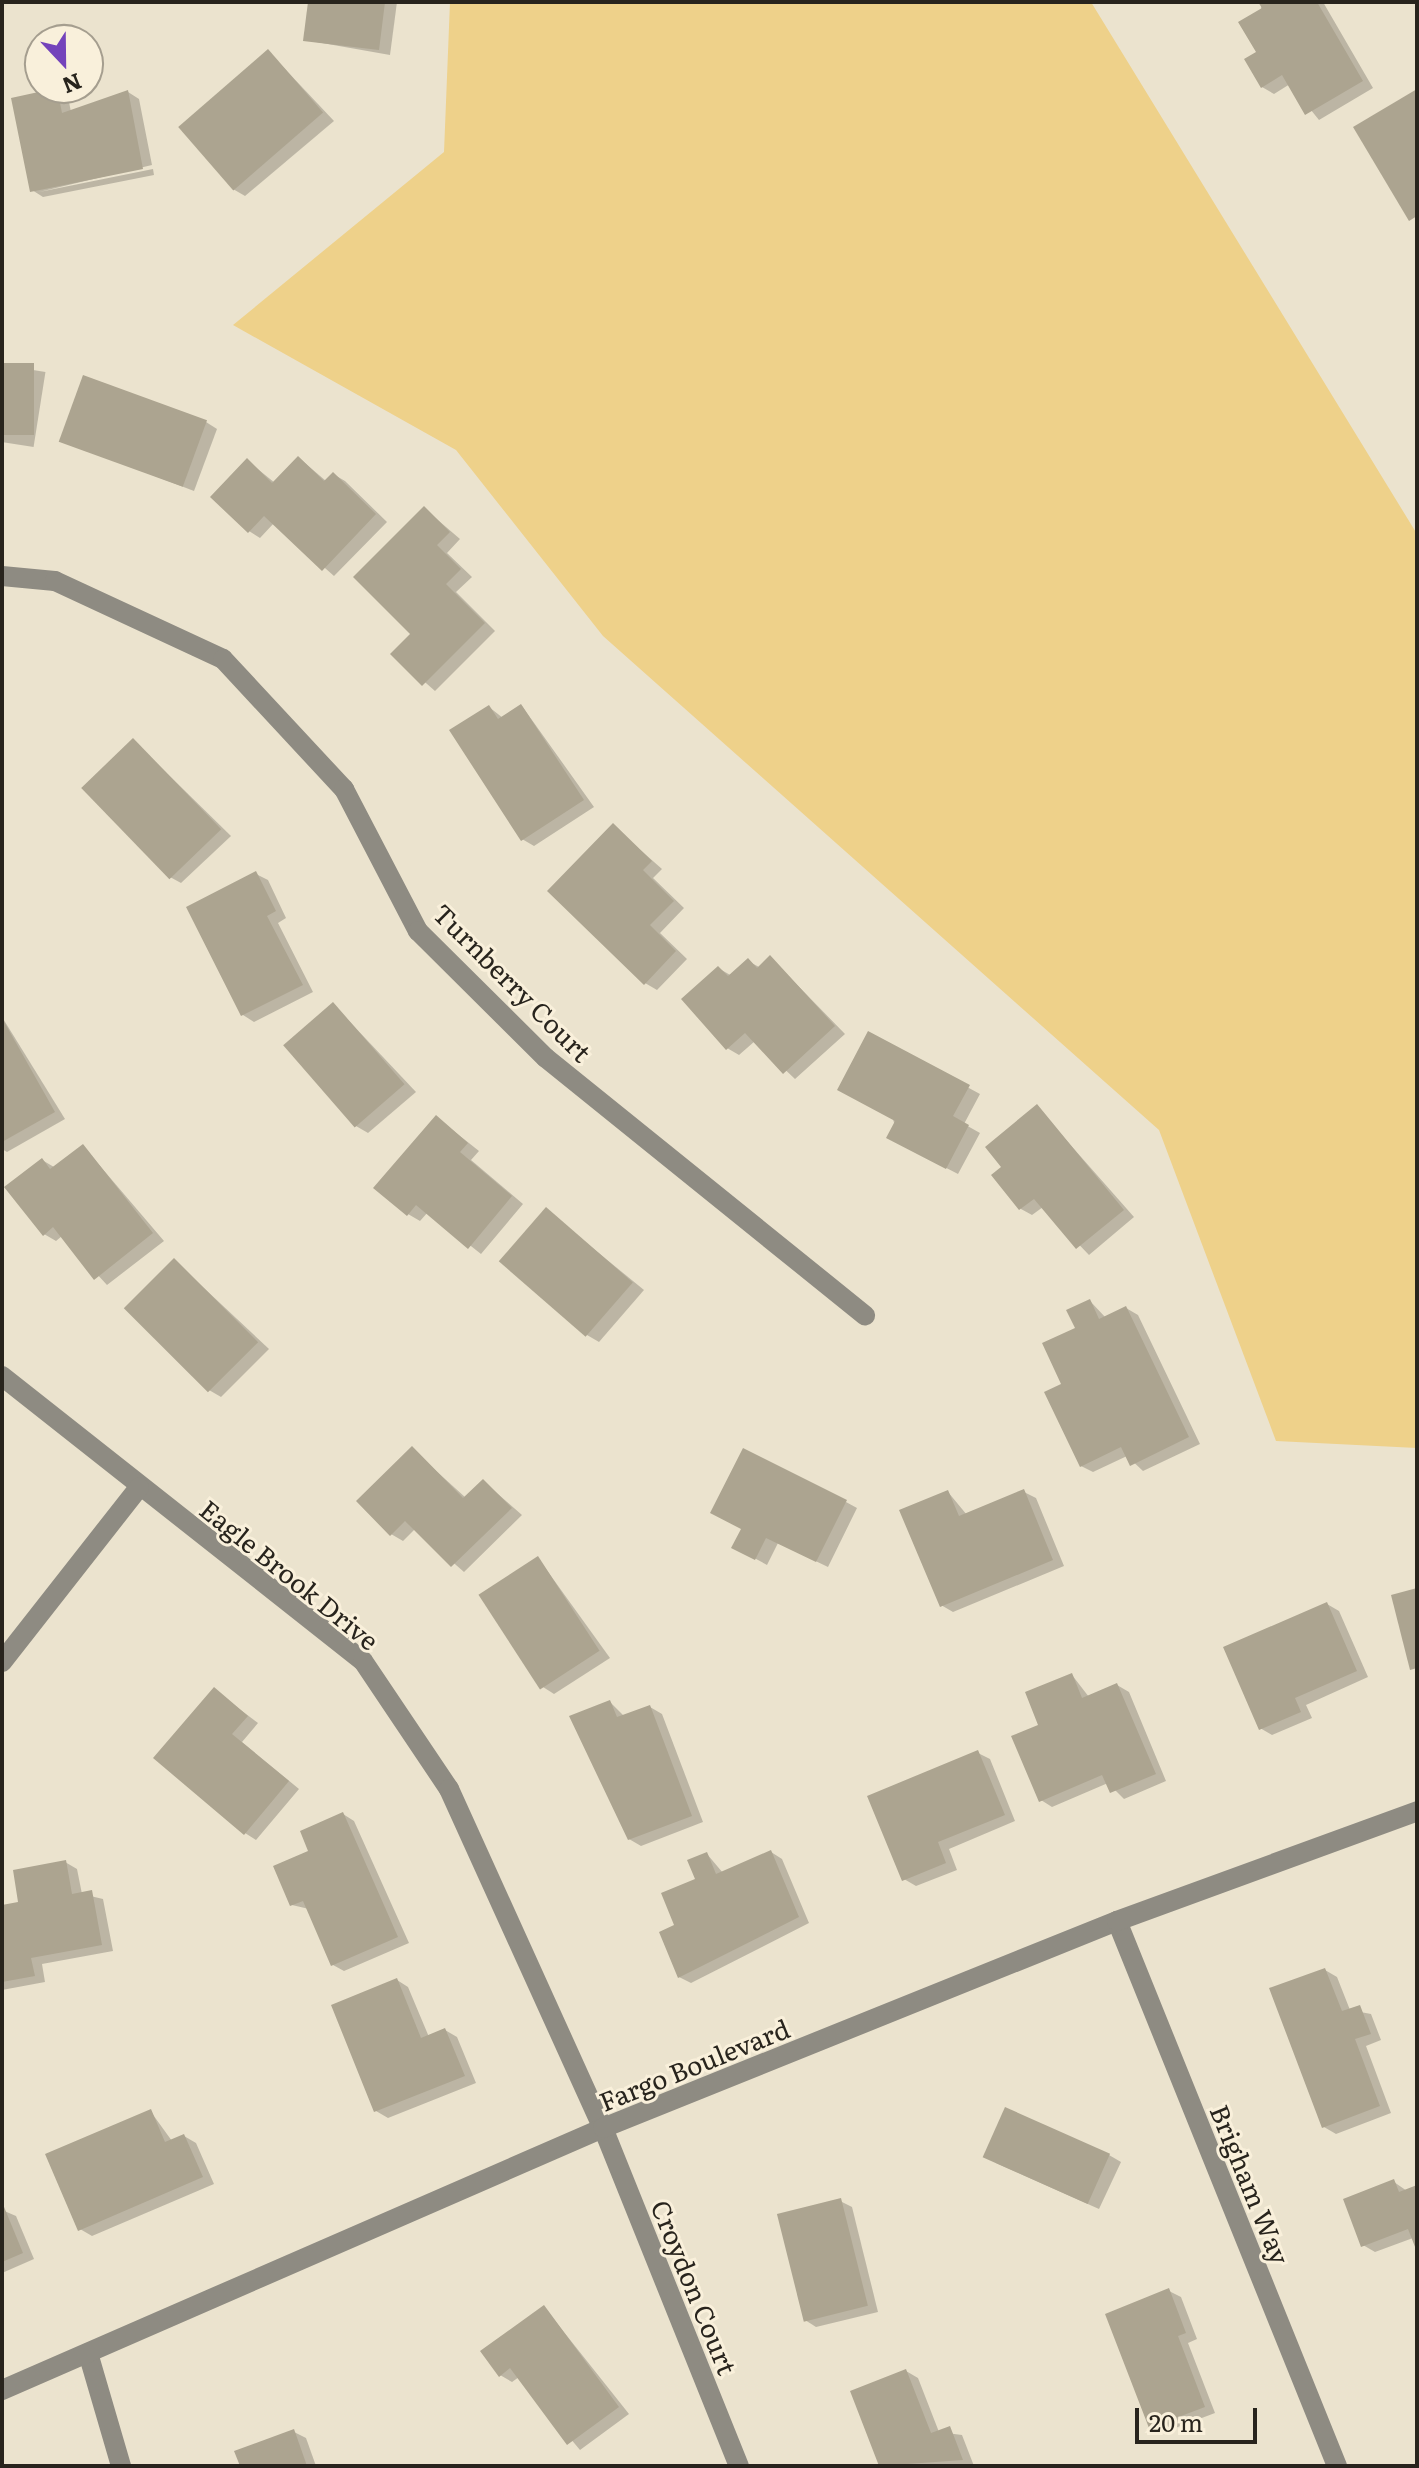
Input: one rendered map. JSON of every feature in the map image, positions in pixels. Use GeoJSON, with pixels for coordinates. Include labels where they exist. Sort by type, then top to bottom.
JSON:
{"type":"FeatureCollection","features":[{"type":"Feature","properties":{"kind":"street","name":"Turnberry Court"},"geometry":{"type":"LineString","coordinates":[[2,576],[55,581],[223,659],[344,789],[418,931],[546,1058],[865,1315]]}},
{"type":"Feature","properties":{"kind":"street","name":"Eagle Brook Drive"},"geometry":{"type":"LineString","coordinates":[[2,1376],[363,1661],[449,1789],[603,2128]]}},
{"type":"Feature","properties":{"kind":"street"},"geometry":{"type":"LineString","coordinates":[[2,1662],[139,1487]]}},
{"type":"Feature","properties":{"kind":"street","name":"Fargo Boulevard"},"geometry":{"type":"LineString","coordinates":[[2,2390],[603,2128],[1117,1921],[1417,1811]]}},
{"type":"Feature","properties":{"kind":"street","name":"Brigham Way"},"geometry":{"type":"LineString","coordinates":[[1117,1921],[1337,2466]]}},
{"type":"Feature","properties":{"kind":"street","name":"Croydon Court"},"geometry":{"type":"LineString","coordinates":[[603,2128],[739,2466]]}},
{"type":"Feature","properties":{"kind":"street"},"geometry":{"type":"LineString","coordinates":[[88,2353],[121,2466]]}},
{"type":"Feature","properties":{"kind":"shaded area"},"geometry":{"type":"Polygon","coordinates":[[[450,2],[1091,2],[1417,534],[1417,1448],[1276,1441],[1159,1130],[603,636],[456,450],[233,325],[444,152],[450,2]]]}},
{"type":"Feature","properties":{"kind":"building"},"geometry":{"type":"Polygon","coordinates":[[[308,2],[385,2],[379,50],[303,41],[308,2]]]}},
{"type":"Feature","properties":{"kind":"building"},"geometry":{"type":"Polygon","coordinates":[[[1258,2],[1317,2],[1363,81],[1305,115],[1282,75],[1261,88],[1244,59],[1256,52],[1238,22],[1262,8],[1258,2]]]}},
{"type":"Feature","properties":{"kind":"building"},"geometry":{"type":"Polygon","coordinates":[[[268,49],[323,112],[233,190],[178,127],[268,49]]]}},
{"type":"Feature","properties":{"kind":"building"},"geometry":{"type":"Polygon","coordinates":[[[1417,89],[1417,216],[1409,221],[1353,127],[1417,89]]]}},
{"type":"Feature","properties":{"kind":"building"},"geometry":{"type":"Polygon","coordinates":[[[128,90],[143,169],[30,192],[11,98],[24,95],[24,104],[60,104],[62,113],[88,104],[104,104],[104,98],[128,90]]]}},
{"type":"Feature","properties":{"kind":"building"},"geometry":{"type":"Polygon","coordinates":[[[2,363],[34,363],[34,435],[2,435],[2,363]]]}},
{"type":"Feature","properties":{"kind":"building"},"geometry":{"type":"Polygon","coordinates":[[[83,375],[207,420],[183,487],[59,442],[83,375]]]}},
{"type":"Feature","properties":{"kind":"building"},"geometry":{"type":"Polygon","coordinates":[[[298,456],[324,481],[333,472],[376,514],[322,571],[264,516],[248,533],[210,497],[247,458],[272,483],[298,456]]]}},
{"type":"Feature","properties":{"kind":"building"},"geometry":{"type":"Polygon","coordinates":[[[424,506],[450,532],[437,545],[461,569],[446,584],[485,623],[422,686],[390,654],[410,634],[353,577],[424,506]]]}},
{"type":"Feature","properties":{"kind":"building"},"geometry":{"type":"Polygon","coordinates":[[[521,704],[584,800],[521,841],[449,730],[489,705],[498,719],[521,704]]]}},
{"type":"Feature","properties":{"kind":"building"},"geometry":{"type":"Polygon","coordinates":[[[133,738],[221,829],[169,879],[81,788],[133,738]]]}},
{"type":"Feature","properties":{"kind":"building"},"geometry":{"type":"Polygon","coordinates":[[[613,823],[652,861],[643,870],[674,901],[650,925],[676,951],[644,985],[547,891],[613,823]]]}},
{"type":"Feature","properties":{"kind":"building"},"geometry":{"type":"Polygon","coordinates":[[[256,871],[276,911],[267,916],[303,985],[241,1016],[186,907],[256,871]]]}},
{"type":"Feature","properties":{"kind":"building"},"geometry":{"type":"Polygon","coordinates":[[[770,955],[835,1026],[783,1074],[745,1033],[726,1050],[681,999],[718,966],[728,976],[748,958],[757,968],[770,955]]]}},
{"type":"Feature","properties":{"kind":"building"},"geometry":{"type":"Polygon","coordinates":[[[333,1002],[405,1084],[355,1128],[283,1045],[333,1002]]]}},
{"type":"Feature","properties":{"kind":"building"},"geometry":{"type":"Polygon","coordinates":[[[2,1018],[55,1112],[2,1142],[2,1018]]]}},
{"type":"Feature","properties":{"kind":"building"},"geometry":{"type":"Polygon","coordinates":[[[868,1031],[970,1085],[953,1116],[969,1125],[946,1169],[886,1138],[895,1121],[837,1090],[868,1031]]]}},
{"type":"Feature","properties":{"kind":"building"},"geometry":{"type":"Polygon","coordinates":[[[1037,1104],[1124,1210],[1076,1249],[1034,1199],[1019,1210],[991,1175],[1001,1167],[985,1147],[1037,1104]]]}},
{"type":"Feature","properties":{"kind":"building"},"geometry":{"type":"Polygon","coordinates":[[[436,1115],[468,1143],[460,1152],[512,1196],[468,1249],[416,1205],[407,1216],[373,1188],[436,1115]]]}},
{"type":"Feature","properties":{"kind":"building"},"geometry":{"type":"Polygon","coordinates":[[[83,1144],[153,1233],[94,1280],[53,1227],[43,1236],[4,1187],[42,1158],[50,1169],[83,1144]]]}},
{"type":"Feature","properties":{"kind":"building"},"geometry":{"type":"Polygon","coordinates":[[[546,1207],[633,1282],[586,1337],[499,1261],[546,1207]]]}},
{"type":"Feature","properties":{"kind":"building"},"geometry":{"type":"Polygon","coordinates":[[[174,1258],[258,1342],[208,1392],[124,1308],[174,1258]]]}},
{"type":"Feature","properties":{"kind":"building"},"geometry":{"type":"Polygon","coordinates":[[[1090,1299],[1099,1319],[1126,1306],[1189,1437],[1130,1466],[1121,1447],[1080,1467],[1044,1392],[1061,1384],[1042,1343],[1075,1328],[1066,1310],[1090,1299]]]}},
{"type":"Feature","properties":{"kind":"building"},"geometry":{"type":"Polygon","coordinates":[[[412,1446],[463,1498],[483,1479],[512,1508],[451,1567],[405,1521],[390,1536],[356,1501],[412,1446]]]}},
{"type":"Feature","properties":{"kind":"building"},"geometry":{"type":"Polygon","coordinates":[[[743,1448],[847,1500],[816,1562],[766,1538],[755,1560],[731,1548],[741,1529],[710,1513],[743,1448]]]}},
{"type":"Feature","properties":{"kind":"building"},"geometry":{"type":"Polygon","coordinates":[[[1024,1489],[1053,1560],[940,1607],[899,1510],[948,1490],[959,1516],[1024,1489]]]}},
{"type":"Feature","properties":{"kind":"building"},"geometry":{"type":"Polygon","coordinates":[[[538,1556],[600,1651],[540,1689],[478,1595],[538,1556]]]}},
{"type":"Feature","properties":{"kind":"building"},"geometry":{"type":"Polygon","coordinates":[[[1417,1588],[1417,1668],[1410,1670],[1391,1595],[1417,1588]]]}},
{"type":"Feature","properties":{"kind":"building"},"geometry":{"type":"Polygon","coordinates":[[[1327,1602],[1357,1671],[1295,1698],[1301,1712],[1259,1730],[1223,1647],[1327,1602]]]}},
{"type":"Feature","properties":{"kind":"building"},"geometry":{"type":"Polygon","coordinates":[[[1072,1673],[1082,1698],[1117,1683],[1156,1774],[1110,1793],[1102,1775],[1039,1802],[1011,1736],[1038,1725],[1025,1692],[1072,1673]]]}},
{"type":"Feature","properties":{"kind":"building"},"geometry":{"type":"Polygon","coordinates":[[[214,1687],[248,1716],[232,1734],[289,1781],[244,1835],[153,1758],[214,1687]]]}},
{"type":"Feature","properties":{"kind":"building"},"geometry":{"type":"Polygon","coordinates":[[[610,1700],[617,1717],[650,1705],[692,1816],[628,1840],[569,1716],[610,1700]]]}},
{"type":"Feature","properties":{"kind":"building"},"geometry":{"type":"Polygon","coordinates":[[[978,1750],[1005,1815],[938,1842],[946,1863],[902,1881],[867,1796],[978,1750]]]}},
{"type":"Feature","properties":{"kind":"building"},"geometry":{"type":"Polygon","coordinates":[[[343,1812],[398,1937],[331,1966],[303,1901],[290,1906],[273,1866],[308,1851],[300,1831],[343,1812]]]}},
{"type":"Feature","properties":{"kind":"building"},"geometry":{"type":"Polygon","coordinates":[[[771,1850],[799,1917],[678,1978],[659,1932],[674,1925],[661,1893],[695,1879],[687,1860],[707,1852],[716,1874],[771,1850]]]}},
{"type":"Feature","properties":{"kind":"building"},"geometry":{"type":"Polygon","coordinates":[[[66,1860],[72,1894],[92,1890],[102,1945],[31,1958],[35,1976],[2,1982],[2,1905],[18,1902],[13,1870],[66,1860]]]}},
{"type":"Feature","properties":{"kind":"building"},"geometry":{"type":"Polygon","coordinates":[[[1325,1968],[1342,2011],[1360,2005],[1371,2034],[1355,2039],[1380,2106],[1322,2128],[1269,1988],[1325,1968]]]}},
{"type":"Feature","properties":{"kind":"building"},"geometry":{"type":"Polygon","coordinates":[[[397,1978],[421,2038],[445,2028],[465,2076],[374,2112],[331,2005],[397,1978]]]}},
{"type":"Feature","properties":{"kind":"building"},"geometry":{"type":"Polygon","coordinates":[[[1005,2107],[1110,2154],[1088,2204],[983,2157],[1005,2107]]]}},
{"type":"Feature","properties":{"kind":"building"},"geometry":{"type":"Polygon","coordinates":[[[151,2109],[165,2142],[184,2134],[203,2177],[78,2231],[45,2154],[151,2109]]]}},
{"type":"Feature","properties":{"kind":"building"},"geometry":{"type":"Polygon","coordinates":[[[1394,2179],[1399,2192],[1417,2185],[1417,2252],[1408,2229],[1361,2247],[1343,2199],[1394,2179]]]}},
{"type":"Feature","properties":{"kind":"building"},"geometry":{"type":"Polygon","coordinates":[[[841,2198],[868,2306],[804,2322],[777,2214],[841,2198]]]}},
{"type":"Feature","properties":{"kind":"building"},"geometry":{"type":"Polygon","coordinates":[[[2,2202],[23,2253],[2,2262],[2,2202]]]}},
{"type":"Feature","properties":{"kind":"building"},"geometry":{"type":"Polygon","coordinates":[[[1169,2288],[1186,2333],[1178,2336],[1205,2407],[1149,2428],[1105,2314],[1169,2288]]]}},
{"type":"Feature","properties":{"kind":"building"},"geometry":{"type":"Polygon","coordinates":[[[544,2305],[619,2407],[567,2445],[510,2368],[499,2377],[480,2351],[544,2305]]]}},
{"type":"Feature","properties":{"kind":"building"},"geometry":{"type":"Polygon","coordinates":[[[906,2369],[931,2433],[950,2426],[963,2460],[879,2466],[850,2391],[906,2369]]]}},
{"type":"Feature","properties":{"kind":"building"},"geometry":{"type":"Polygon","coordinates":[[[294,2429],[307,2466],[240,2466],[234,2451],[294,2429]]]}}]}
